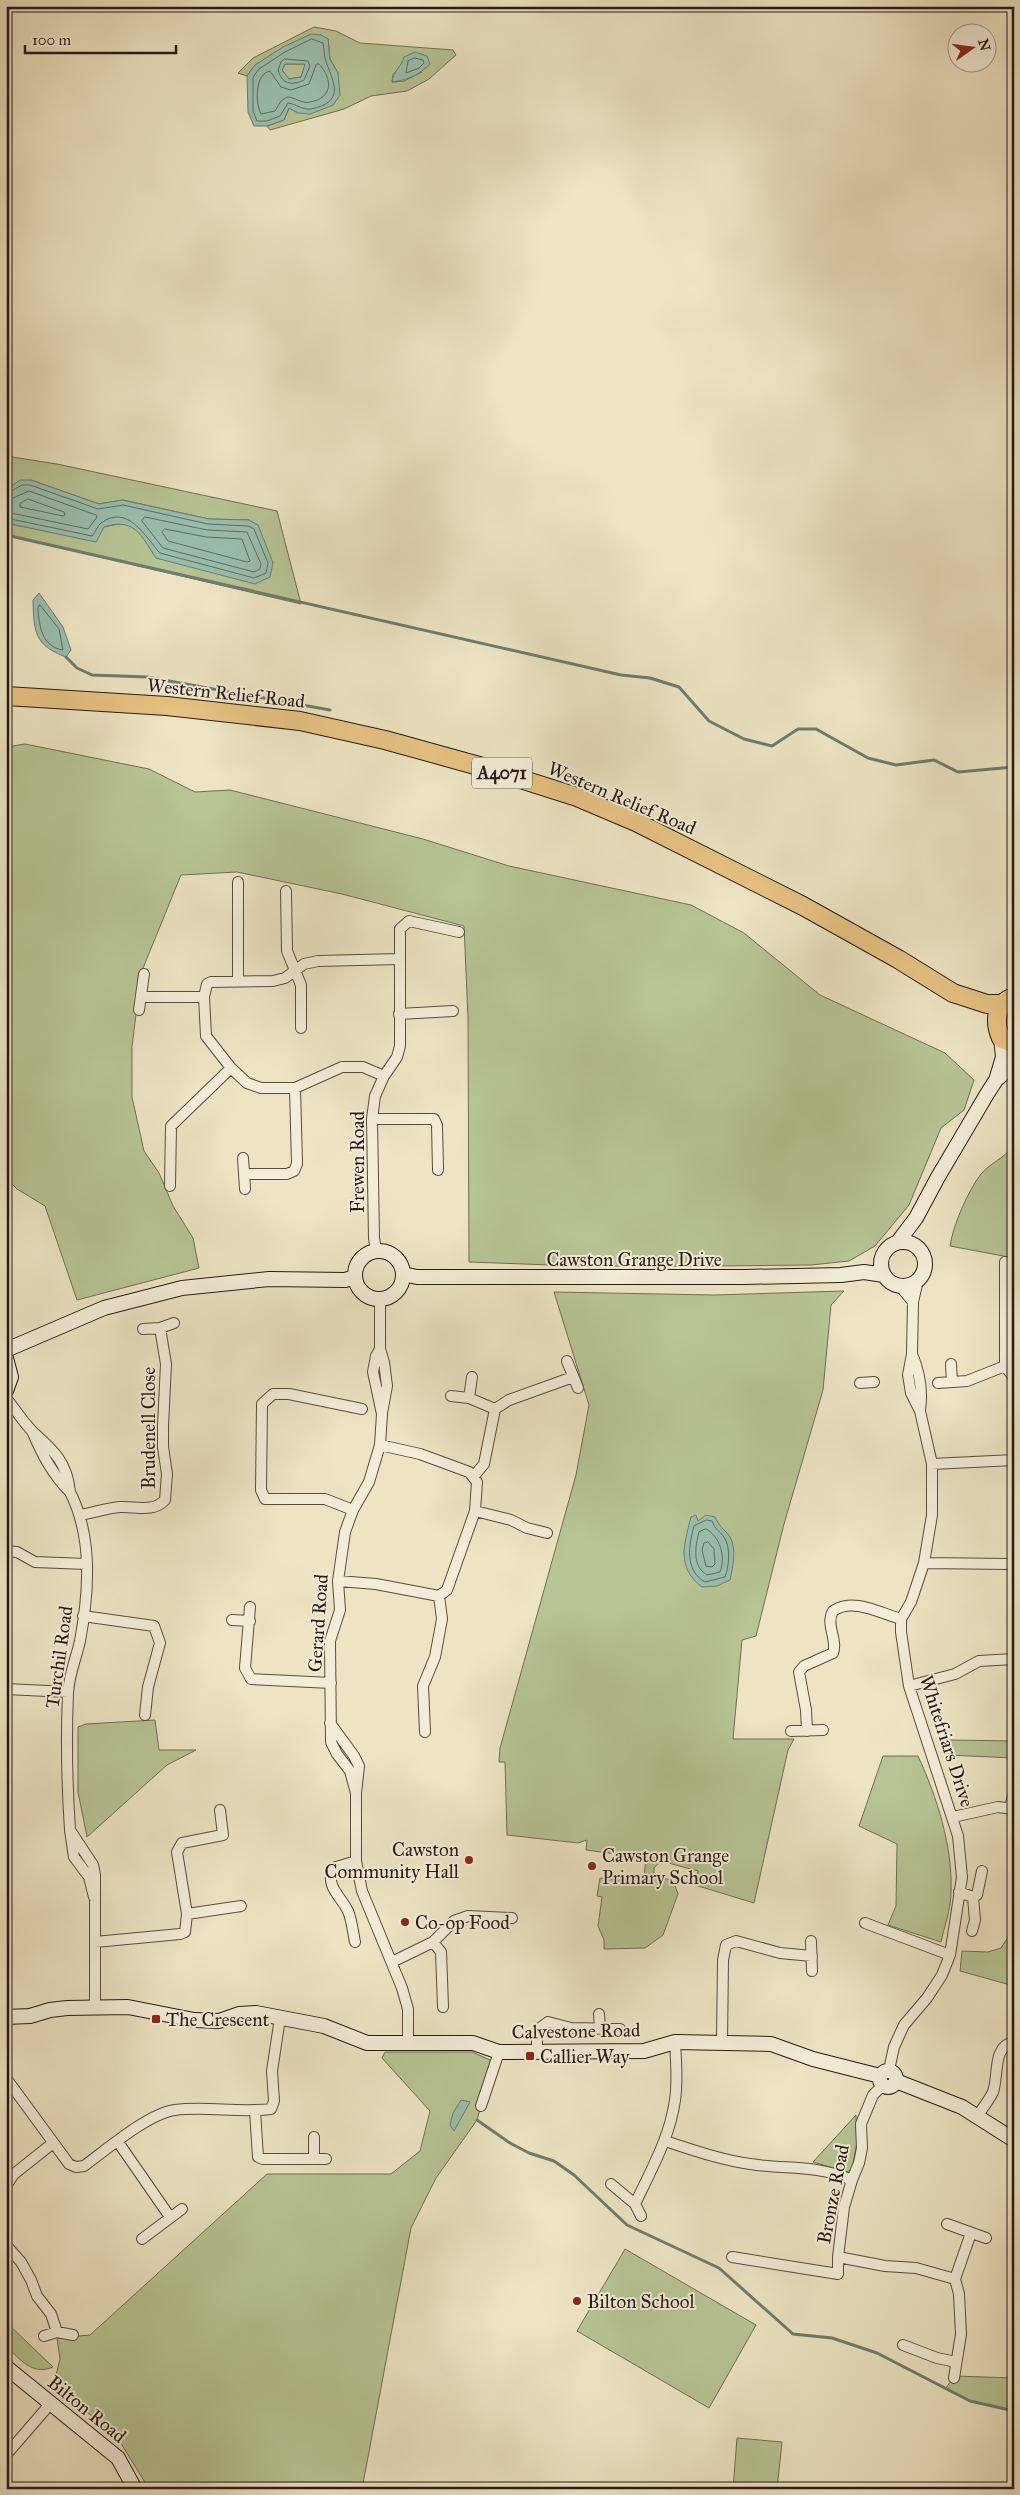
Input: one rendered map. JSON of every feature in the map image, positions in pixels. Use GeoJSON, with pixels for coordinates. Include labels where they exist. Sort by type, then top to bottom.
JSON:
{"type":"FeatureCollection","features":[{"type":"Feature","properties":{"kind":"highway","name":"Western Relief Road"},"geometry":{"type":"LineString","coordinates":[[6,696],[167,706],[300,722],[385,740],[486,768],[576,798],[636,822],[803,906],[898,959],[954,993],[1004,1035]]}},
{"type":"Feature","properties":{"kind":"highway","name":"Western Relief Road"},"geometry":{"type":"LineString","coordinates":[[954,993],[987,1004],[1008,1000]]}},
{"type":"Feature","properties":{"kind":"highway","name":"A4071"},"geometry":{"type":"LineString","coordinates":[[1004,1035],[996,1015],[1008,1000]]}},
{"type":"Feature","properties":{"kind":"street"},"geometry":{"type":"LineString","coordinates":[[238,882],[238,981]]}},
{"type":"Feature","properties":{"kind":"street"},"geometry":{"type":"LineString","coordinates":[[286,891],[287,951],[300,984],[301,1028]]}},
{"type":"Feature","properties":{"kind":"street","name":"Frewen Road"},"geometry":{"type":"LineString","coordinates":[[376,1252],[374,1238],[372,1119],[375,1096],[384,1076],[397,1057],[400,1046],[400,929],[409,921],[459,932]]}},
{"type":"Feature","properties":{"kind":"street"},"geometry":{"type":"LineString","coordinates":[[384,1076],[363,1067],[342,1067],[295,1088],[261,1088],[248,1083],[230,1068],[206,1036],[204,997],[207,984],[238,981],[274,981],[285,978],[304,964],[318,961],[399,958]]}},
{"type":"Feature","properties":{"kind":"street"},"geometry":{"type":"LineString","coordinates":[[139,1010],[144,974]]}},
{"type":"Feature","properties":{"kind":"street"},"geometry":{"type":"LineString","coordinates":[[142,997],[204,997]]}},
{"type":"Feature","properties":{"kind":"street"},"geometry":{"type":"LineString","coordinates":[[399,1014],[453,1011]]}},
{"type":"Feature","properties":{"kind":"street"},"geometry":{"type":"LineString","coordinates":[[996,1080],[1003,1057],[1004,1035]]}},
{"type":"Feature","properties":{"kind":"street"},"geometry":{"type":"LineString","coordinates":[[864,1272],[883,1256],[891,1246],[897,1243],[916,1218],[970,1120],[996,1080],[1014,1064]]}},
{"type":"Feature","properties":{"kind":"street"},"geometry":{"type":"LineString","coordinates":[[170,1186],[171,1126],[230,1068]]}},
{"type":"Feature","properties":{"kind":"street"},"geometry":{"type":"LineString","coordinates":[[244,1174],[288,1174],[294,1171],[297,1164],[295,1088]]}},
{"type":"Feature","properties":{"kind":"street"},"geometry":{"type":"LineString","coordinates":[[372,1119],[434,1119],[437,1125],[438,1170]]}},
{"type":"Feature","properties":{"kind":"street"},"geometry":{"type":"LineString","coordinates":[[243,1158],[245,1189]]}},
{"type":"Feature","properties":{"kind":"street"},"geometry":{"type":"LineString","coordinates":[[807,1731],[806,1710],[799,1672],[804,1666],[833,1653],[835,1641],[830,1618],[832,1611],[845,1606],[857,1606],[901,1619],[911,1602],[924,1564],[932,1515],[932,1464],[920,1411],[922,1394],[918,1369],[912,1354],[913,1302],[918,1280],[925,1269],[925,1262],[920,1250],[916,1218]]}},
{"type":"Feature","properties":{"kind":"street"},"geometry":{"type":"LineString","coordinates":[[897,1243],[909,1243],[920,1250]]}},
{"type":"Feature","properties":{"kind":"street"},"geometry":{"type":"LineString","coordinates":[[376,1252],[389,1254],[394,1257],[399,1262],[403,1274],[399,1289],[394,1294],[380,1300],[373,1299],[360,1291],[355,1277],[356,1270],[363,1257],[376,1252]]}},
{"type":"Feature","properties":{"kind":"street"},"geometry":{"type":"LineString","coordinates":[[883,1256],[884,1274],[899,1286],[913,1302]]}},
{"type":"Feature","properties":{"kind":"street"},"geometry":{"type":"LineString","coordinates":[[1005,1262],[1005,1366],[1014,1378]]}},
{"type":"Feature","properties":{"kind":"street","name":"Cawston Grange Drive"},"geometry":{"type":"LineString","coordinates":[[403,1274],[417,1277],[509,1278],[744,1277],[841,1275],[864,1272],[884,1274]]}},
{"type":"Feature","properties":{"kind":"street"},"geometry":{"type":"LineString","coordinates":[[6,1350],[104,1308],[182,1288],[269,1279],[345,1280],[355,1277]]}},
{"type":"Feature","properties":{"kind":"street"},"geometry":{"type":"LineString","coordinates":[[899,1286],[912,1284],[918,1280]]}},
{"type":"Feature","properties":{"kind":"street","name":"Gerard Road"},"geometry":{"type":"LineString","coordinates":[[380,1300],[380,1350],[384,1362],[386,1386],[380,1445],[369,1482],[353,1510],[345,1532],[338,1581],[340,1610],[330,1641],[330,1723],[359,1766],[356,1793],[356,1861],[362,1891],[392,1962],[408,2008],[408,2043]]}},
{"type":"Feature","properties":{"kind":"street"},"geometry":{"type":"LineString","coordinates":[[143,1329],[160,1328],[174,1322]]}},
{"type":"Feature","properties":{"kind":"street","name":"Brudenell Close"},"geometry":{"type":"LineString","coordinates":[[80,1515],[118,1507],[157,1507],[165,1500],[167,1474],[163,1426],[166,1364],[160,1328]]}},
{"type":"Feature","properties":{"kind":"street"},"geometry":{"type":"LineString","coordinates":[[6,1358],[11,1370],[10,1384],[6,1391]]}},
{"type":"Feature","properties":{"kind":"street"},"geometry":{"type":"LineString","coordinates":[[567,1361],[578,1388]]}},
{"type":"Feature","properties":{"kind":"street"},"geometry":{"type":"LineString","coordinates":[[951,1364],[952,1382]]}},
{"type":"Feature","properties":{"kind":"street"},"geometry":{"type":"LineString","coordinates":[[938,1383],[967,1381],[1005,1366]]}},
{"type":"Feature","properties":{"kind":"street"},"geometry":{"type":"LineString","coordinates":[[469,1398],[472,1377]]}},
{"type":"Feature","properties":{"kind":"street"},"geometry":{"type":"LineString","coordinates":[[474,1476],[484,1464],[495,1409],[509,1400],[572,1377]]}},
{"type":"Feature","properties":{"kind":"street"},"geometry":{"type":"LineString","coordinates":[[860,1383],[874,1382]]}},
{"type":"Feature","properties":{"kind":"street"},"geometry":{"type":"LineString","coordinates":[[353,1510],[325,1499],[269,1501],[266,1499],[261,1490],[262,1404],[273,1394],[289,1394],[362,1409]]}},
{"type":"Feature","properties":{"kind":"street"},"geometry":{"type":"LineString","coordinates":[[451,1396],[469,1398],[495,1409]]}},
{"type":"Feature","properties":{"kind":"street","name":"Turchil Road"},"geometry":{"type":"LineString","coordinates":[[6,1398],[32,1430],[52,1448],[68,1474],[70,1492],[80,1515],[85,1534],[87,1564],[83,1616],[80,1643],[71,1667],[68,1692],[70,1830],[74,1857],[89,1876],[94,1897],[95,2008]]}},
{"type":"Feature","properties":{"kind":"street"},"geometry":{"type":"LineString","coordinates":[[338,1581],[376,1584],[439,1596],[447,1590],[475,1511],[478,1482],[469,1472],[420,1454],[380,1445]]}},
{"type":"Feature","properties":{"kind":"street"},"geometry":{"type":"LineString","coordinates":[[932,1464],[1014,1460]]}},
{"type":"Feature","properties":{"kind":"street"},"geometry":{"type":"LineString","coordinates":[[475,1511],[511,1520],[527,1528],[547,1533]]}},
{"type":"Feature","properties":{"kind":"street"},"geometry":{"type":"LineString","coordinates":[[6,1551],[16,1552],[35,1562],[87,1564]]}},
{"type":"Feature","properties":{"kind":"street"},"geometry":{"type":"LineString","coordinates":[[924,1564],[1010,1564]]}},
{"type":"Feature","properties":{"kind":"street"},"geometry":{"type":"LineString","coordinates":[[425,1732],[423,1686],[435,1657],[442,1618],[439,1596]]}},
{"type":"Feature","properties":{"kind":"street"},"geometry":{"type":"LineString","coordinates":[[250,1607],[245,1668],[251,1679],[331,1683]]}},
{"type":"Feature","properties":{"kind":"street"},"geometry":{"type":"LineString","coordinates":[[83,1616],[154,1626],[160,1643],[148,1687],[145,1715]]}},
{"type":"Feature","properties":{"kind":"street","name":"Whitefriars Drive"},"geometry":{"type":"LineString","coordinates":[[887,2078],[894,2047],[904,2025],[927,1998],[942,1975],[950,1955],[962,1868],[953,1817],[922,1732],[909,1686],[901,1619]]}},
{"type":"Feature","properties":{"kind":"street"},"geometry":{"type":"LineString","coordinates":[[232,1620],[250,1621]]}},
{"type":"Feature","properties":{"kind":"street"},"geometry":{"type":"LineString","coordinates":[[909,1686],[955,1674],[979,1661],[1014,1659]]}},
{"type":"Feature","properties":{"kind":"street"},"geometry":{"type":"LineString","coordinates":[[6,1689],[68,1692]]}},
{"type":"Feature","properties":{"kind":"street"},"geometry":{"type":"LineString","coordinates":[[791,1731],[823,1730]]}},
{"type":"Feature","properties":{"kind":"street"},"geometry":{"type":"LineString","coordinates":[[953,1817],[998,1807],[1012,1808],[1014,1792]]}},
{"type":"Feature","properties":{"kind":"street"},"geometry":{"type":"LineString","coordinates":[[95,1942],[185,1932],[187,1914],[177,1852],[182,1843],[223,1835],[220,1810]]}},
{"type":"Feature","properties":{"kind":"street"},"geometry":{"type":"LineString","coordinates":[[355,1942],[350,1917],[332,1887],[330,1879],[333,1868],[356,1861]]}},
{"type":"Feature","properties":{"kind":"street"},"geometry":{"type":"LineString","coordinates":[[973,1897],[977,1895],[982,1871]]}},
{"type":"Feature","properties":{"kind":"street"},"geometry":{"type":"LineString","coordinates":[[960,1892],[973,1897]]}},
{"type":"Feature","properties":{"kind":"street"},"geometry":{"type":"LineString","coordinates":[[972,1931],[976,1920],[973,1897]]}},
{"type":"Feature","properties":{"kind":"street"},"geometry":{"type":"LineString","coordinates":[[187,1914],[241,1906]]}},
{"type":"Feature","properties":{"kind":"street"},"geometry":{"type":"LineString","coordinates":[[392,1962],[433,1942],[454,1921],[468,1916],[512,1918]]}},
{"type":"Feature","properties":{"kind":"street"},"geometry":{"type":"LineString","coordinates":[[865,1923],[950,1955]]}},
{"type":"Feature","properties":{"kind":"street"},"geometry":{"type":"LineString","coordinates":[[722,2043],[723,1960],[726,1945],[736,1941],[788,1955],[812,1956]]}},
{"type":"Feature","properties":{"kind":"street"},"geometry":{"type":"LineString","coordinates":[[811,1941],[812,1971]]}},
{"type":"Feature","properties":{"kind":"street"},"geometry":{"type":"LineString","coordinates":[[433,1942],[441,1952],[443,2007]]}},
{"type":"Feature","properties":{"kind":"street","name":"Calvestone Road"},"geometry":{"type":"LineString","coordinates":[[6,2017],[30,2016],[50,2010],[128,2007],[194,2020],[219,2021],[239,2014],[256,2013],[324,2026],[367,2043],[473,2042],[499,2052],[537,2050],[644,2051],[667,2042],[771,2044],[813,2059],[887,2078],[962,2106],[1014,2140]]}},
{"type":"Feature","properties":{"kind":"street"},"geometry":{"type":"LineString","coordinates":[[600,2014],[600,2029]]}},
{"type":"Feature","properties":{"kind":"street"},"geometry":{"type":"LineString","coordinates":[[6,2078],[69,2164],[76,2167],[84,2166],[153,2117],[174,2110],[255,2111],[271,2109],[274,2101],[272,2071],[280,2018]]}},
{"type":"Feature","properties":{"kind":"street"},"geometry":{"type":"LineString","coordinates":[[537,2050],[537,2030],[545,2023],[555,2023],[566,2028],[620,2029]]}},
{"type":"Feature","properties":{"kind":"street"},"geometry":{"type":"LineString","coordinates":[[635,2204],[665,2141],[675,2100],[677,2078],[675,2042]]}},
{"type":"Feature","properties":{"kind":"street"},"geometry":{"type":"LineString","coordinates":[[978,2115],[993,2091],[1000,2049],[1007,2043],[1014,2042]]}},
{"type":"Feature","properties":{"kind":"street"},"geometry":{"type":"LineString","coordinates":[[481,2106],[499,2052]]}},
{"type":"Feature","properties":{"kind":"street","name":"Bronze Road"},"geometry":{"type":"LineString","coordinates":[[887,2078],[873,2095],[861,2124],[862,2148],[859,2163],[844,2207],[838,2257],[885,2266],[916,2268],[955,2279]]}},
{"type":"Feature","properties":{"kind":"street"},"geometry":{"type":"LineString","coordinates":[[255,2111],[258,2157],[263,2159],[326,2159]]}},
{"type":"Feature","properties":{"kind":"street"},"geometry":{"type":"LineString","coordinates":[[314,2137],[314,2159]]}},
{"type":"Feature","properties":{"kind":"street"},"geometry":{"type":"LineString","coordinates":[[665,2141],[718,2158],[751,2165],[829,2171],[852,2180]]}},
{"type":"Feature","properties":{"kind":"street"},"geometry":{"type":"LineString","coordinates":[[118,2142],[170,2217]]}},
{"type":"Feature","properties":{"kind":"street"},"geometry":{"type":"LineString","coordinates":[[6,2186],[14,2174],[53,2143]]}},
{"type":"Feature","properties":{"kind":"street"},"geometry":{"type":"LineString","coordinates":[[610,2184],[635,2204],[642,2216]]}},
{"type":"Feature","properties":{"kind":"street"},"geometry":{"type":"LineString","coordinates":[[142,2239],[182,2208]]}},
{"type":"Feature","properties":{"kind":"street"},"geometry":{"type":"LineString","coordinates":[[947,2224],[986,2238]]}},
{"type":"Feature","properties":{"kind":"street"},"geometry":{"type":"LineString","coordinates":[[954,2378],[961,2334],[959,2294],[955,2279],[971,2233]]}},
{"type":"Feature","properties":{"kind":"street"},"geometry":{"type":"LineString","coordinates":[[6,2245],[21,2262],[32,2280],[37,2296],[51,2314],[56,2332]]}},
{"type":"Feature","properties":{"kind":"street"},"geometry":{"type":"LineString","coordinates":[[732,2258],[838,2274],[838,2257]]}},
{"type":"Feature","properties":{"kind":"street"},"geometry":{"type":"LineString","coordinates":[[44,2336],[56,2332],[74,2335]]}},
{"type":"Feature","properties":{"kind":"street"},"geometry":{"type":"LineString","coordinates":[[903,2345],[937,2358],[956,2362]]}},
{"type":"Feature","properties":{"kind":"street","name":"Bilton Road"},"geometry":{"type":"LineString","coordinates":[[6,2367],[118,2458],[135,2489]]}},
{"type":"Feature","properties":{"kind":"street"},"geometry":{"type":"LineString","coordinates":[[6,2455],[51,2403]]}},
{"type":"Feature","properties":{"kind":"shaded area"},"geometry":{"type":"Polygon","coordinates":[[[314,27],[336,31],[360,43],[453,50],[456,55],[429,79],[407,91],[371,96],[344,109],[270,130],[267,126],[284,120],[289,108],[298,113],[338,73],[330,59],[328,39],[255,65],[247,76],[238,73],[253,58],[314,27]],[[402,66],[393,74],[392,82],[404,81],[422,72],[402,66]]]}},
{"type":"Feature","properties":{"kind":"shaded area"},"geometry":{"type":"Polygon","coordinates":[[[285,64],[306,64],[301,77],[288,79],[282,70],[285,64]]]}},
{"type":"Feature","properties":{"kind":"shaded area"},"geometry":{"type":"Polygon","coordinates":[[[6,456],[57,464],[277,511],[301,604],[6,535],[6,523],[28,527],[67,529],[125,524],[139,533],[156,558],[273,563],[249,520],[209,519],[123,500],[99,504],[31,480],[6,490],[6,456]]]}},
{"type":"Feature","properties":{"kind":"shaded area"},"geometry":{"type":"Polygon","coordinates":[[[25,744],[149,769],[195,792],[230,790],[423,839],[509,866],[691,905],[744,933],[820,995],[945,1053],[974,1080],[964,1110],[941,1128],[909,1205],[875,1246],[849,1261],[811,1265],[713,1266],[578,1266],[469,1262],[468,1018],[464,926],[342,894],[237,872],[181,875],[141,973],[132,1047],[132,1097],[144,1151],[159,1173],[173,1206],[193,1238],[199,1268],[77,1300],[45,1206],[17,1189],[6,1178],[6,747],[25,744]]]}},
{"type":"Feature","properties":{"kind":"shaded area"},"geometry":{"type":"Polygon","coordinates":[[[1014,1145],[1014,1258],[950,1246],[958,1218],[976,1181],[985,1170],[1014,1145]]]}},
{"type":"Feature","properties":{"kind":"shaded area"},"geometry":{"type":"Polygon","coordinates":[[[844,1291],[831,1305],[823,1390],[784,1524],[756,1636],[742,1640],[733,1739],[794,1739],[788,1750],[754,1903],[695,1885],[698,1871],[661,1861],[654,1868],[654,1877],[673,1880],[678,1894],[663,1935],[645,1948],[604,1949],[604,1940],[598,1926],[602,1897],[597,1896],[600,1878],[619,1881],[620,1876],[638,1878],[638,1875],[644,1876],[646,1858],[586,1850],[587,1840],[578,1843],[507,1835],[505,1762],[499,1762],[500,1748],[576,1475],[589,1405],[554,1292],[714,1295],[844,1291]]]}},
{"type":"Feature","properties":{"kind":"shaded area"},"geometry":{"type":"Polygon","coordinates":[[[155,1720],[159,1750],[196,1750],[167,1765],[87,1837],[78,1792],[78,1727],[86,1724],[155,1720]]]}},
{"type":"Feature","properties":{"kind":"shaded area"},"geometry":{"type":"Polygon","coordinates":[[[949,1740],[1014,1741],[1014,1758],[947,1755],[949,1740]]]}},
{"type":"Feature","properties":{"kind":"shaded area"},"geometry":{"type":"Polygon","coordinates":[[[883,1756],[918,1756],[937,1805],[946,1840],[951,1876],[950,1905],[941,1942],[888,1925],[896,1906],[897,1844],[859,1826],[883,1756]]]}},
{"type":"Feature","properties":{"kind":"shaded area"},"geometry":{"type":"Polygon","coordinates":[[[1012,1931],[1014,1986],[960,1971],[962,1951],[988,1952],[1001,1948],[1012,1931]]]}},
{"type":"Feature","properties":{"kind":"shaded area"},"geometry":{"type":"Polygon","coordinates":[[[385,2052],[472,2052],[490,2060],[494,2059],[477,2120],[436,2178],[411,2228],[362,2489],[149,2489],[119,2440],[54,2383],[60,2359],[57,2338],[90,2335],[267,2174],[391,2174],[420,2151],[430,2111],[382,2058],[385,2052]]]}},
{"type":"Feature","properties":{"kind":"shaded area"},"geometry":{"type":"Polygon","coordinates":[[[856,2115],[857,2142],[852,2169],[847,2172],[813,2162],[856,2115]]]}},
{"type":"Feature","properties":{"kind":"shaded area"},"geometry":{"type":"Polygon","coordinates":[[[625,2249],[756,2325],[709,2408],[577,2331],[625,2249]]]}},
{"type":"Feature","properties":{"kind":"shaded area"},"geometry":{"type":"Polygon","coordinates":[[[6,2322],[53,2367],[46,2369],[33,2368],[16,2356],[6,2346],[6,2322]]]}},
{"type":"Feature","properties":{"kind":"shaded area"},"geometry":{"type":"Polygon","coordinates":[[[955,2376],[1014,2378],[1014,2411],[970,2401],[945,2389],[955,2376]]]}},
{"type":"Feature","properties":{"kind":"shaded area"},"geometry":{"type":"Polygon","coordinates":[[[737,2438],[782,2442],[777,2489],[733,2489],[737,2438]]]}},
{"type":"Feature","properties":{"kind":"water"},"geometry":{"type":"Polygon","coordinates":[[[311,34],[321,35],[328,39],[330,59],[338,73],[340,95],[333,105],[310,114],[298,113],[289,108],[284,120],[267,126],[254,126],[248,112],[247,76],[255,65],[283,47],[311,34]],[[285,64],[282,70],[289,79],[301,77],[305,64],[285,64]]]}},
{"type":"Feature","properties":{"kind":"water"},"geometry":{"type":"Polygon","coordinates":[[[415,52],[427,56],[430,64],[413,76],[392,82],[404,57],[415,52]]]}},
{"type":"Feature","properties":{"kind":"water"},"geometry":{"type":"Polygon","coordinates":[[[20,480],[31,480],[99,504],[122,500],[209,519],[249,520],[258,525],[273,563],[270,577],[255,584],[156,558],[141,535],[130,526],[123,524],[104,527],[96,542],[6,523],[6,490],[20,480]]]}},
{"type":"Feature","properties":{"kind":"water"},"geometry":{"type":"Polygon","coordinates":[[[39,593],[63,627],[71,650],[66,657],[47,648],[35,629],[33,600],[39,593]]]}},
{"type":"Feature","properties":{"kind":"water"},"geometry":{"type":"Polygon","coordinates":[[[696,1515],[698,1521],[706,1515],[715,1517],[733,1543],[734,1556],[730,1580],[717,1586],[702,1587],[688,1572],[685,1563],[686,1537],[691,1517],[696,1515]]]}},
{"type":"Feature","properties":{"kind":"water"},"geometry":{"type":"Polygon","coordinates":[[[461,2100],[470,2102],[454,2131],[450,2125],[453,2113],[461,2100]]]}},
{"type":"Feature","properties":{"kind":"waterway"},"geometry":{"type":"LineString","coordinates":[[6,535],[621,675],[650,678],[679,687],[709,721],[744,739],[772,746],[798,729],[816,729],[868,758],[896,765],[934,760],[958,772],[1014,767]]}},
{"type":"Feature","properties":{"kind":"waterway"},"geometry":{"type":"LineString","coordinates":[[66,657],[77,668],[92,675],[147,677],[330,710]]}},
{"type":"Feature","properties":{"kind":"waterway"},"geometry":{"type":"LineString","coordinates":[[477,2120],[510,2143],[529,2153],[554,2161],[574,2175],[627,2225],[719,2268],[793,2334],[832,2338],[877,2353],[970,2401],[1014,2411]]}},
{"type":"Feature","properties":{"kind":"place","name":"Cawston Community Hall"},"geometry":{"type":"Point","coordinates":[469,1860]}},
{"type":"Feature","properties":{"kind":"place","name":"Cawston Grange Primary School"},"geometry":{"type":"Point","coordinates":[592,1866]}},
{"type":"Feature","properties":{"kind":"place","name":"Co-op Food"},"geometry":{"type":"Point","coordinates":[405,1922]}},
{"type":"Feature","properties":{"kind":"place","name":"The Crescent"},"geometry":{"type":"Point","coordinates":[156,2019]}},
{"type":"Feature","properties":{"kind":"place","name":"Callier Way"},"geometry":{"type":"Point","coordinates":[530,2056]}},
{"type":"Feature","properties":{"kind":"place","name":"Bilton School"},"geometry":{"type":"Point","coordinates":[577,2301]}}]}
